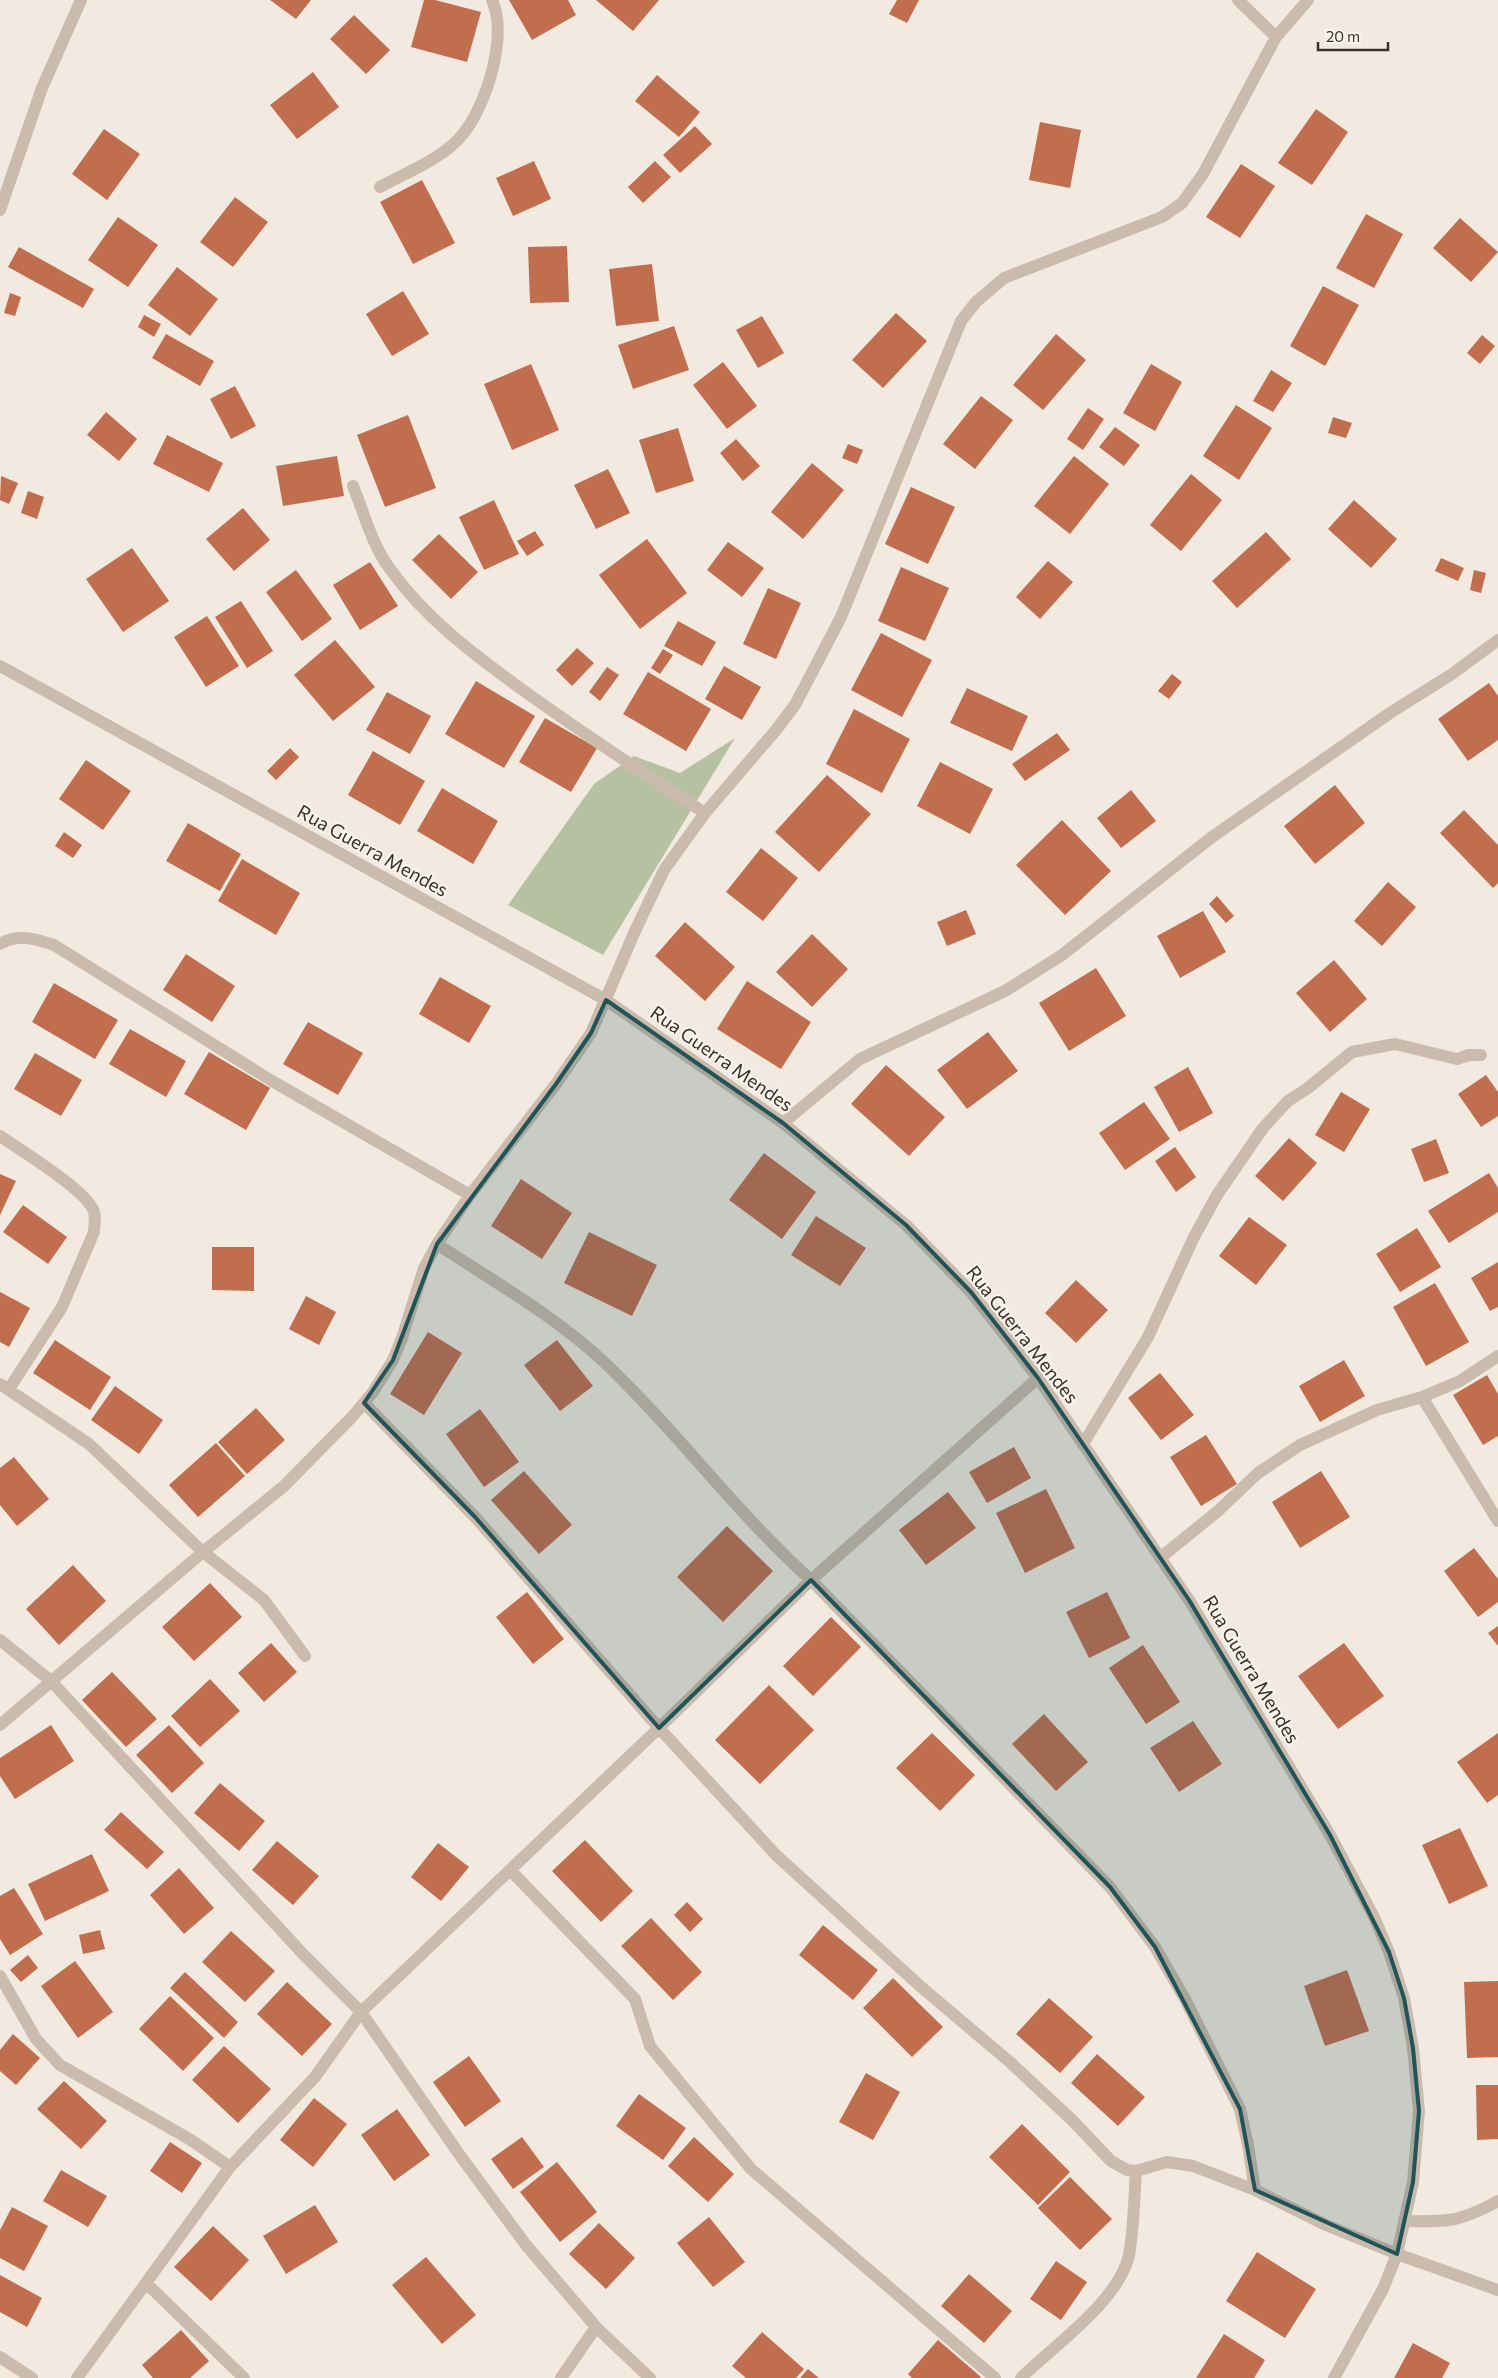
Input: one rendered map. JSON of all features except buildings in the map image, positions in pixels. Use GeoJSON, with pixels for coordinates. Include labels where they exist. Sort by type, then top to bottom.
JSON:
{"type":"FeatureCollection","features":[{"type":"Feature","properties":{"kind":"street"},"geometry":{"type":"LineString","coordinates":[[0,210],[42,88],[81,0]]}},
{"type":"Feature","properties":{"kind":"street"},"geometry":{"type":"LineString","coordinates":[[380,188],[439,155],[463,134],[480,105],[491,74],[496,51],[497,12],[492,0]]}},
{"type":"Feature","properties":{"kind":"street"},"geometry":{"type":"LineString","coordinates":[[1238,0],[1276,37]]}},
{"type":"Feature","properties":{"kind":"street"},"geometry":{"type":"LineString","coordinates":[[0,1725],[203,1552],[284,1486],[373,1392],[393,1360],[412,1310],[424,1268],[437,1244],[470,1195],[556,1084],[591,1033],[635,931],[664,870],[705,813],[776,730],[794,705],[841,617],[961,321],[976,302],[1004,278],[1162,217],[1182,203],[1203,174],[1276,37],[1308,0]]}},
{"type":"Feature","properties":{"kind":"street"},"geometry":{"type":"LineString","coordinates":[[353,486],[378,550],[390,569],[431,617],[460,644],[581,732],[705,813]]}},
{"type":"Feature","properties":{"kind":"street"},"geometry":{"type":"LineString","coordinates":[[783,1123],[860,1059],[1005,991],[1062,955],[1212,837],[1390,713],[1452,674],[1498,638]]}},
{"type":"Feature","properties":{"kind":"street","name":"Rua Guerra Mendes"},"geometry":{"type":"LineString","coordinates":[[0,666],[606,1000],[783,1123],[906,1225],[971,1292],[1038,1378],[1188,1600],[1330,1835],[1374,1917],[1389,1952],[1404,1998],[1413,2048],[1419,2110],[1413,2182],[1406,2221],[1397,2254],[1383,2289],[1334,2378]]}},
{"type":"Feature","properties":{"kind":"street"},"geometry":{"type":"LineString","coordinates":[[0,944],[7,939],[24,937],[54,946],[272,1081],[470,1195]]}},
{"type":"Feature","properties":{"kind":"street"},"geometry":{"type":"LineString","coordinates":[[1083,1444],[1148,1336],[1194,1237],[1217,1194],[1264,1128],[1288,1101],[1308,1088],[1352,1052],[1395,1044],[1457,1059],[1470,1055],[1481,1055]]}},
{"type":"Feature","properties":{"kind":"street"},"geometry":{"type":"LineString","coordinates":[[0,1136],[78,1191],[94,1212],[95,1221],[94,1232],[62,1307],[4,1387],[89,1444],[203,1552],[264,1600],[304,1656]]}},
{"type":"Feature","properties":{"kind":"street"},"geometry":{"type":"LineString","coordinates":[[437,1244],[562,1327],[604,1361],[703,1465],[777,1548],[811,1580],[1110,1887],[1155,1947],[1185,1999],[1240,2109],[1255,2190]]}},
{"type":"Feature","properties":{"kind":"street"},"geometry":{"type":"LineString","coordinates":[[1160,1558],[1218,1511],[1258,1473],[1300,1445],[1377,1410],[1422,1397],[1460,1381],[1498,1356]]}},
{"type":"Feature","properties":{"kind":"street"},"geometry":{"type":"LineString","coordinates":[[77,2378],[230,2167],[315,2077],[361,2012],[659,1728],[811,1580],[1038,1378]]}},
{"type":"Feature","properties":{"kind":"street"},"geometry":{"type":"LineString","coordinates":[[1422,1397],[1498,1522]]}},
{"type":"Feature","properties":{"kind":"street"},"geometry":{"type":"LineString","coordinates":[[364,1403],[474,1517],[659,1728],[776,1855],[920,1986],[1010,2063],[1072,2120],[1111,2160],[1127,2170],[1136,2171],[1167,2162],[1179,2162],[1255,2190],[1326,2225],[1397,2254],[1498,2290]]}},
{"type":"Feature","properties":{"kind":"street"},"geometry":{"type":"LineString","coordinates":[[0,1640],[51,1681],[290,1939],[361,2012],[459,2154],[526,2246],[596,2327],[650,2378]]}},
{"type":"Feature","properties":{"kind":"street"},"geometry":{"type":"LineString","coordinates":[[510,1870],[635,1999],[642,2014],[644,2030],[650,2046],[751,2169],[995,2378]]}},
{"type":"Feature","properties":{"kind":"street"},"geometry":{"type":"LineString","coordinates":[[0,1976],[36,2039],[60,2065],[191,2140],[230,2167]]}},
{"type":"Feature","properties":{"kind":"street"},"geometry":{"type":"LineString","coordinates":[[1021,2378],[1081,2325],[1104,2300],[1122,2273],[1128,2257],[1136,2171]]}},
{"type":"Feature","properties":{"kind":"street"},"geometry":{"type":"LineString","coordinates":[[1406,2221],[1448,2222],[1477,2213],[1498,2201]]}},
{"type":"Feature","properties":{"kind":"street"},"geometry":{"type":"LineString","coordinates":[[146,2283],[244,2378]]}},
{"type":"Feature","properties":{"kind":"street"},"geometry":{"type":"LineString","coordinates":[[561,2378],[596,2327]]}},
{"type":"Feature","properties":{"kind":"street"},"geometry":{"type":"LineString","coordinates":[[0,2357],[32,2378]]}},
{"type":"Feature","properties":{"kind":"highlighted area"},"geometry":{"type":"Polygon","coordinates":[[[606,1000],[783,1123],[906,1225],[971,1292],[1038,1378],[1189,1600],[1330,1835],[1389,1952],[1404,1998],[1413,2048],[1419,2111],[1413,2182],[1397,2254],[1255,2190],[1240,2109],[1155,1947],[1110,1887],[811,1580],[659,1728],[475,1517],[364,1403],[393,1360],[437,1244],[556,1084],[591,1033],[606,1000]]]}},
{"type":"Feature","properties":{"kind":"green space"},"geometry":{"type":"Polygon","coordinates":[[[735,738],[603,955],[508,905],[594,784],[634,756],[680,773],[735,738]]]}}]}
